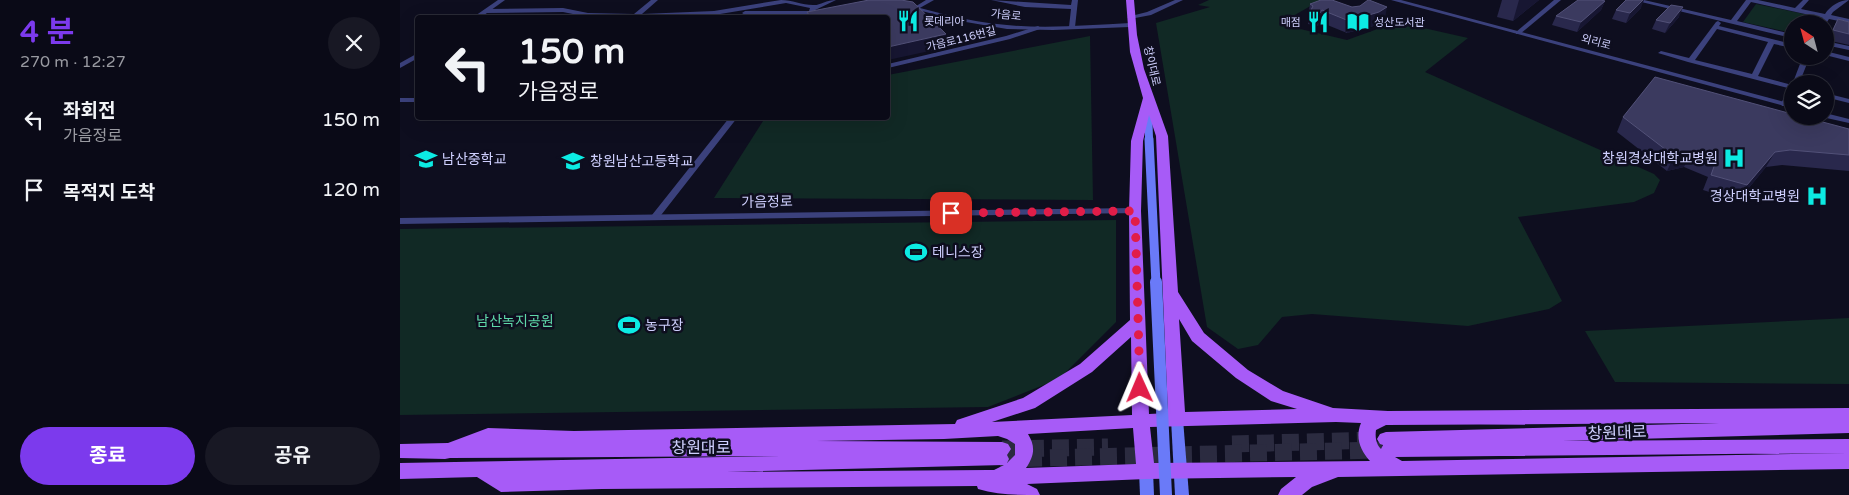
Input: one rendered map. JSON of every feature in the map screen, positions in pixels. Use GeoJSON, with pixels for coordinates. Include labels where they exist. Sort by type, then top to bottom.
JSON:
{"type":"FeatureCollection","features":[{"type":"Feature","properties":{"kind":"main road","name":"창이대로"},"geometry":{"type":"LineString","coordinates":[[1130,0],[1130,21],[1147,100],[1166,495]]}},
{"type":"Feature","properties":{"kind":"main road"},"geometry":{"type":"LineString","coordinates":[[1147,100],[1137,140],[1135,211],[1140,422],[1147,495]]}},
{"type":"Feature","properties":{"kind":"main road"},"geometry":{"type":"LineString","coordinates":[[1147,100],[1162,136],[1182,495]]}},
{"type":"Feature","properties":{"kind":"main road"},"geometry":{"type":"LineString","coordinates":[[1170,289],[1178,306],[1198,337],[1242,374],[1277,396],[1336,416]]}},
{"type":"Feature","properties":{"kind":"main road"},"geometry":{"type":"LineString","coordinates":[[944,432],[1029,403],[1086,368],[1139,321]]}},
{"type":"Feature","properties":{"kind":"main road"},"geometry":{"type":"LineString","coordinates":[[445,452],[488,435],[574,438],[944,432],[1177,419],[1336,416],[1388,418],[1849,416]]}},
{"type":"Feature","properties":{"kind":"main road"},"geometry":{"type":"LineString","coordinates":[[1388,418],[1368,426],[1365,435],[1368,445],[1376,456],[1387,463],[1404,467]]}},
{"type":"Feature","properties":{"kind":"main road","name":"창원대로"},"geometry":{"type":"LineString","coordinates":[[1849,426],[1388,445],[1849,446]]}},
{"type":"Feature","properties":{"kind":"main road"},"geometry":{"type":"LineString","coordinates":[[988,478],[1008,474],[1016,468],[1024,450],[1023,442],[1015,434],[995,428]]}},
{"type":"Feature","properties":{"kind":"main road","name":"창원대로"},"geometry":{"type":"LineString","coordinates":[[400,451],[445,452],[622,448],[1001,454],[400,471]]}},
{"type":"Feature","properties":{"kind":"main road"},"geometry":{"type":"LineString","coordinates":[[481,470],[501,484],[602,481],[988,478],[1182,470],[1621,466],[1849,461]]}},
{"type":"Feature","properties":{"kind":"main road"},"geometry":{"type":"LineString","coordinates":[[1288,495],[1305,481],[1343,468]]}},
{"type":"Feature","properties":{"kind":"main road"},"geometry":{"type":"LineString","coordinates":[[957,478],[1021,490],[1030,495]]}},
{"type":"Feature","properties":{"kind":"street"},"geometry":{"type":"LineString","coordinates":[[480,15],[502,0]]}},
{"type":"Feature","properties":{"kind":"street"},"geometry":{"type":"LineString","coordinates":[[635,15],[654,0]]}},
{"type":"Feature","properties":{"kind":"street"},"geometry":{"type":"LineString","coordinates":[[687,15],[808,15],[816,8],[833,0]]}},
{"type":"Feature","properties":{"kind":"street","name":"가음로"},"geometry":{"type":"LineString","coordinates":[[884,0],[967,21],[1038,28],[1072,28],[1130,21],[1180,0]]}},
{"type":"Feature","properties":{"kind":"street"},"geometry":{"type":"LineString","coordinates":[[916,8],[931,0]]}},
{"type":"Feature","properties":{"kind":"street"},"geometry":{"type":"LineString","coordinates":[[994,0],[1075,4],[1072,28]]}},
{"type":"Feature","properties":{"kind":"street","name":"외리로"},"geometry":{"type":"LineString","coordinates":[[1394,0],[1784,104]]}},
{"type":"Feature","properties":{"kind":"street"},"geometry":{"type":"LineString","coordinates":[[1518,33],[1558,0]]}},
{"type":"Feature","properties":{"kind":"street"},"geometry":{"type":"LineString","coordinates":[[1636,0],[1784,34]]}},
{"type":"Feature","properties":{"kind":"street"},"geometry":{"type":"LineString","coordinates":[[1733,22],[1749,0],[1821,15]]}},
{"type":"Feature","properties":{"kind":"street"},"geometry":{"type":"LineString","coordinates":[[1796,10],[1806,0]]}},
{"type":"Feature","properties":{"kind":"street"},"geometry":{"type":"LineString","coordinates":[[1827,15],[1846,0]]}},
{"type":"Feature","properties":{"kind":"street"},"geometry":{"type":"LineString","coordinates":[[714,14],[786,1],[816,8]]}},
{"type":"Feature","properties":{"kind":"street"},"geometry":{"type":"LineString","coordinates":[[535,15],[541,10]]}},
{"type":"Feature","properties":{"kind":"street"},"geometry":{"type":"LineString","coordinates":[[486,11],[562,10],[582,15]]}},
{"type":"Feature","properties":{"kind":"street"},"geometry":{"type":"LineString","coordinates":[[1834,18],[1849,21]]}},
{"type":"Feature","properties":{"kind":"street"},"geometry":{"type":"LineString","coordinates":[[1690,61],[1720,19]]}},
{"type":"Feature","properties":{"kind":"street","name":"가음로116번길"},"geometry":{"type":"LineString","coordinates":[[890,66],[1008,38],[1038,28]]}},
{"type":"Feature","properties":{"kind":"street"},"geometry":{"type":"LineString","coordinates":[[1715,28],[1784,44]]}},
{"type":"Feature","properties":{"kind":"street"},"geometry":{"type":"LineString","coordinates":[[1754,77],[1772,41]]}},
{"type":"Feature","properties":{"kind":"street"},"geometry":{"type":"LineString","coordinates":[[1834,45],[1849,48]]}},
{"type":"Feature","properties":{"kind":"street"},"geometry":{"type":"LineString","coordinates":[[1661,53],[1784,86]]}},
{"type":"Feature","properties":{"kind":"street"},"geometry":{"type":"LineString","coordinates":[[1834,55],[1849,59]]}},
{"type":"Feature","properties":{"kind":"street"},"geometry":{"type":"LineString","coordinates":[[400,66],[415,57]]}},
{"type":"Feature","properties":{"kind":"street"},"geometry":{"type":"LineString","coordinates":[[1834,97],[1849,101]]}},
{"type":"Feature","properties":{"kind":"street"},"geometry":{"type":"LineString","coordinates":[[400,100],[415,100]]}},
{"type":"Feature","properties":{"kind":"street"},"geometry":{"type":"LineString","coordinates":[[1834,117],[1849,121]]}},
{"type":"Feature","properties":{"kind":"street"},"geometry":{"type":"LineString","coordinates":[[655,217],[732,120]]}},
{"type":"Feature","properties":{"kind":"street","name":"가음정로"},"geometry":{"type":"LineString","coordinates":[[400,221],[1135,211]]}},
{"type":"Feature","properties":{"kind":"green space"},"geometry":{"type":"Polygon","coordinates":[[[1209,0],[1321,0],[1279,24],[1347,40],[1397,22],[1468,38],[1425,72],[1654,174],[1660,180],[1654,193],[1634,202],[1518,217],[1562,301],[1549,309],[1468,326],[1312,314],[1282,317],[1258,345],[1238,349],[1207,327],[1156,23],[1210,7],[1198,5],[1209,0]]]}},
{"type":"Feature","properties":{"kind":"green space"},"geometry":{"type":"Polygon","coordinates":[[[1756,4],[1808,15],[1784,15],[1784,31],[1743,22],[1756,4]]]}},
{"type":"Feature","properties":{"kind":"green space"},"geometry":{"type":"Polygon","coordinates":[[[1090,36],[1093,200],[714,198],[764,120],[890,120],[890,75],[1090,36]]]}},
{"type":"Feature","properties":{"kind":"green space","name":"남산녹지공원"},"geometry":{"type":"Polygon","coordinates":[[[1116,220],[1116,322],[1059,379],[988,407],[400,415],[400,229],[1116,220]]]}},
{"type":"Feature","properties":{"kind":"green space"},"geometry":{"type":"Polygon","coordinates":[[[1849,318],[1849,384],[1615,382],[1585,331],[1849,318]]]}},
{"type":"Feature","properties":{"kind":"building"},"geometry":{"type":"Polygon","coordinates":[[[869,0],[901,0],[913,2],[946,34],[890,47],[890,15],[809,15],[807,12],[869,0]]]}},
{"type":"Feature","properties":{"kind":"building"},"geometry":{"type":"Polygon","coordinates":[[[1321,0],[1332,0],[1352,7],[1360,6],[1369,0],[1387,7],[1379,12],[1349,21],[1322,10],[1320,13],[1310,12],[1313,6],[1310,4],[1321,0]]]}},
{"type":"Feature","properties":{"kind":"building"},"geometry":{"type":"Polygon","coordinates":[[[1578,0],[1605,1],[1581,22],[1556,16],[1578,0]]]}},
{"type":"Feature","properties":{"kind":"building"},"geometry":{"type":"Polygon","coordinates":[[[1626,0],[1643,0],[1630,13],[1616,10],[1626,0]]]}},
{"type":"Feature","properties":{"kind":"building"},"geometry":{"type":"Polygon","coordinates":[[[1671,5],[1683,7],[1670,23],[1656,20],[1671,5]]]}},
{"type":"Feature","properties":{"kind":"building"},"geometry":{"type":"Polygon","coordinates":[[[1838,19],[1849,22],[1849,34],[1834,30],[1838,19]]]}},
{"type":"Feature","properties":{"kind":"building","name":"창원경상대학교병원"},"geometry":{"type":"Polygon","coordinates":[[[1655,77],[1784,112],[1784,125],[1834,125],[1849,129],[1849,155],[1790,150],[1775,152],[1747,185],[1711,175],[1716,161],[1691,152],[1674,156],[1623,117],[1655,77]]]}},
{"type":"Feature","properties":{"kind":"tunnel"},"geometry":{"type":"LineString","coordinates":[[1232,444],[1377,440]]}},
{"type":"Feature","properties":{"kind":"tunnel"},"geometry":{"type":"LineString","coordinates":[[1002,449],[1108,447]]}},
{"type":"Feature","properties":{"kind":"tunnel"},"geometry":{"type":"LineString","coordinates":[[1000,459],[1382,450]]}},
{"type":"Feature","properties":{"kind":"place","name":"롯데리아"},"geometry":{"type":"Point","coordinates":[908,21]}},
{"type":"Feature","properties":{"kind":"place","name":"매점"},"geometry":{"type":"Point","coordinates":[1318,22]}},
{"type":"Feature","properties":{"kind":"place","name":"성산도서관"},"geometry":{"type":"Point","coordinates":[1358,22]}},
{"type":"Feature","properties":{"kind":"place","name":"창원경상대학교병원"},"geometry":{"type":"Point","coordinates":[1734,158]}},
{"type":"Feature","properties":{"kind":"place","name":"남산중학교"},"geometry":{"type":"Point","coordinates":[426,159]}},
{"type":"Feature","properties":{"kind":"place","name":"창원남산고등학교"},"geometry":{"type":"Point","coordinates":[573,161]}},
{"type":"Feature","properties":{"kind":"place","name":"경상대학교병원"},"geometry":{"type":"Point","coordinates":[1817,196]}},
{"type":"Feature","properties":{"kind":"place","name":"테니스장"},"geometry":{"type":"Point","coordinates":[916,252]}},
{"type":"Feature","properties":{"kind":"place","name":"농구장"},"geometry":{"type":"Point","coordinates":[629,325]}},
{"type":"Feature","properties":{"kind":"route"},"geometry":{"type":"LineString","coordinates":[[951,213],[1135,211],[1140,388]]}}]}
